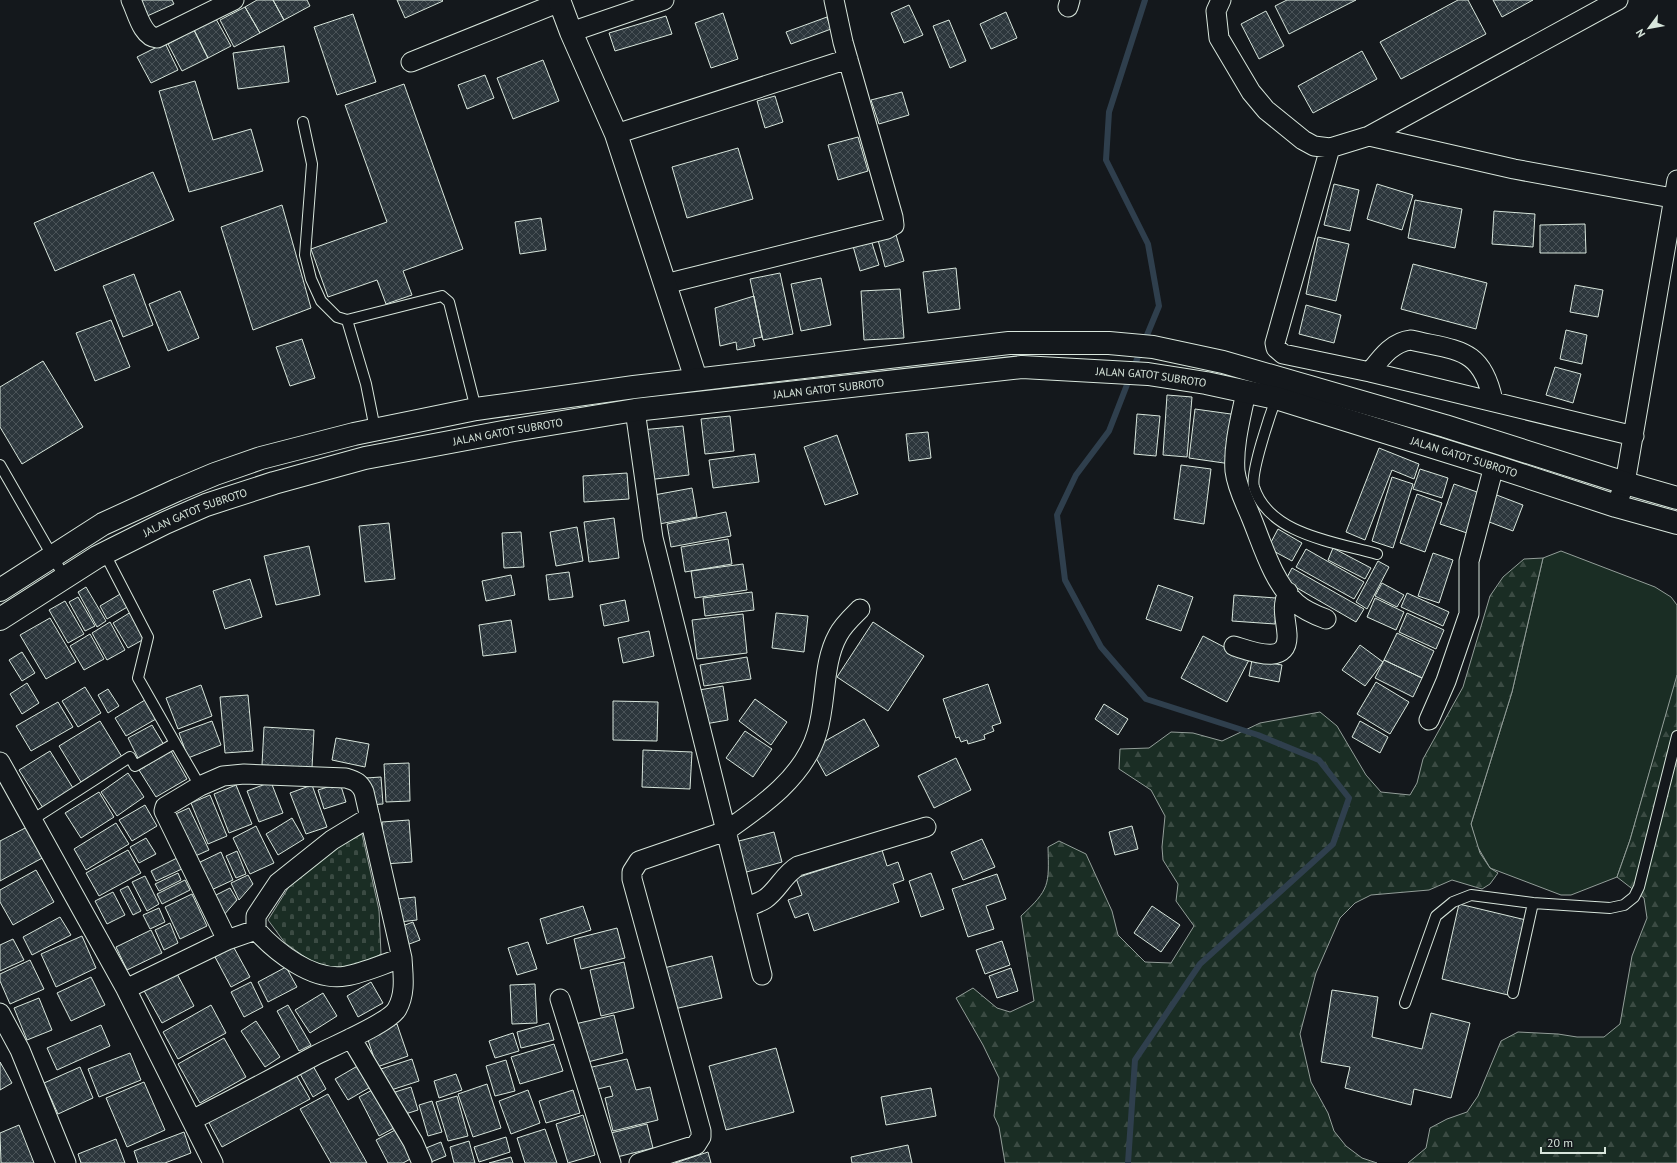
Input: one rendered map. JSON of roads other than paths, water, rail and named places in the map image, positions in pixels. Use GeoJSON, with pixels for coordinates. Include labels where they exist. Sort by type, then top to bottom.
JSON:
{"type":"FeatureCollection","features":[{"type":"Feature","properties":{"kind":"main road"},"geometry":{"type":"LineString","coordinates":[[559,1],[616,134],[696,379]]}},
{"type":"Feature","properties":{"kind":"main road","name":"JALAN GATOT SUBROTO"},"geometry":{"type":"LineString","coordinates":[[0,590],[103,524],[215,474],[268,456],[375,429],[476,409],[696,379],[1009,343],[1109,343],[1153,347],[1223,362],[1280,389],[1494,466],[1616,506],[1677,523]]}},
{"type":"Feature","properties":{"kind":"main road","name":"JALAN GATOT SUBROTO"},"geometry":{"type":"LineString","coordinates":[[0,619],[105,554],[165,523],[206,506],[281,480],[365,458],[420,447],[635,410],[1022,367],[1148,374],[1206,383],[1246,392],[1280,389],[1445,426],[1677,498]]}},
{"type":"Feature","properties":{"kind":"street"},"geometry":{"type":"LineString","coordinates":[[132,0],[145,31],[149,35],[157,38],[234,0]]}},
{"type":"Feature","properties":{"kind":"street"},"geometry":{"type":"LineString","coordinates":[[571,32],[664,0]]}},
{"type":"Feature","properties":{"kind":"street"},"geometry":{"type":"LineString","coordinates":[[665,284],[880,231],[891,228],[894,225],[848,59],[834,0]]}},
{"type":"Feature","properties":{"kind":"street"},"geometry":{"type":"LineString","coordinates":[[1221,0],[1216,11],[1219,38],[1251,92],[1266,110],[1303,140],[1314,146],[1330,148],[1369,136],[1618,0]]}},
{"type":"Feature","properties":{"kind":"street"},"geometry":{"type":"LineString","coordinates":[[411,62],[559,1]]}},
{"type":"Feature","properties":{"kind":"street"},"geometry":{"type":"LineString","coordinates":[[616,134],[848,59]]}},
{"type":"Feature","properties":{"kind":"street"},"geometry":{"type":"LineString","coordinates":[[1369,136],[1514,169],[1676,192],[1634,436],[1625,483],[1616,506]]}},
{"type":"Feature","properties":{"kind":"street"},"geometry":{"type":"LineString","coordinates":[[1330,148],[1275,343],[1276,348],[1283,354],[1370,372],[1634,436]]}},
{"type":"Feature","properties":{"kind":"street"},"geometry":{"type":"LineString","coordinates":[[1370,372],[1391,348],[1403,341],[1411,340],[1462,352],[1476,361],[1484,372],[1490,386],[1493,401]]}},
{"type":"Feature","properties":{"kind":"street"},"geometry":{"type":"LineString","coordinates":[[696,379],[699,402]]}},
{"type":"Feature","properties":{"kind":"street"},"geometry":{"type":"LineString","coordinates":[[1246,392],[1235,454],[1238,484],[1274,572],[1295,602],[1308,612],[1326,619]]}},
{"type":"Feature","properties":{"kind":"street"},"geometry":{"type":"LineString","coordinates":[[635,410],[653,538],[744,908],[762,975]]}},
{"type":"Feature","properties":{"kind":"street"},"geometry":{"type":"LineString","coordinates":[[1429,720],[1446,681],[1469,614],[1469,561],[1494,466]]}},
{"type":"Feature","properties":{"kind":"street"},"geometry":{"type":"LineString","coordinates":[[1234,646],[1271,655],[1284,649],[1287,644],[1287,634],[1283,611],[1284,601],[1288,592]]}},
{"type":"Feature","properties":{"kind":"street"},"geometry":{"type":"LineString","coordinates":[[639,1163],[663,1159],[696,1145],[701,1137],[701,1131],[632,879],[632,872],[639,861],[726,831],[781,789],[804,760],[817,734],[823,713],[826,679],[834,643],[845,624],[860,609]]}},
{"type":"Feature","properties":{"kind":"street"},"geometry":{"type":"LineString","coordinates":[[0,762],[126,989],[213,1163]]}},
{"type":"Feature","properties":{"kind":"street"},"geometry":{"type":"LineString","coordinates":[[192,1120],[351,1038],[389,1017],[396,1010],[402,998],[404,984],[402,958],[361,785],[356,781],[346,778],[244,774],[224,776],[200,786],[165,807],[164,811],[227,940]]}},
{"type":"Feature","properties":{"kind":"street"},"geometry":{"type":"LineString","coordinates":[[370,818],[332,840],[278,883],[256,916],[256,930],[280,954],[324,977],[345,976],[402,958]]}},
{"type":"Feature","properties":{"kind":"street"},"geometry":{"type":"LineString","coordinates":[[744,908],[765,900],[789,871],[798,866],[926,827]]}},
{"type":"Feature","properties":{"kind":"street"},"geometry":{"type":"LineString","coordinates":[[126,989],[227,940],[256,930]]}},
{"type":"Feature","properties":{"kind":"street"},"geometry":{"type":"LineString","coordinates":[[560,999],[611,1163]]}},
{"type":"Feature","properties":{"kind":"street"},"geometry":{"type":"LineString","coordinates":[[0,1013],[20,1050],[66,1163]]}},
{"type":"Feature","properties":{"kind":"street"},"geometry":{"type":"LineString","coordinates":[[351,1038],[413,1142],[422,1163]]}},
{"type":"Feature","properties":{"kind":"lane"},"geometry":{"type":"LineString","coordinates":[[303,122],[312,164],[305,255],[311,279],[321,301],[337,317],[347,320],[442,296],[446,298],[449,302],[476,409]]}},
{"type":"Feature","properties":{"kind":"lane"},"geometry":{"type":"LineString","coordinates":[[347,320],[366,384],[375,429]]}},
{"type":"Feature","properties":{"kind":"lane"},"geometry":{"type":"LineString","coordinates":[[1280,389],[1259,450],[1254,486],[1270,515],[1296,531],[1378,554]]}},
{"type":"Feature","properties":{"kind":"lane"},"geometry":{"type":"LineString","coordinates":[[0,465],[64,578]]}},
{"type":"Feature","properties":{"kind":"lane"},"geometry":{"type":"LineString","coordinates":[[105,554],[148,637],[138,678],[200,786]]}},
{"type":"Feature","properties":{"kind":"lane"},"geometry":{"type":"LineString","coordinates":[[1405,1002],[1436,916],[1453,902],[1471,895],[1533,903],[1610,908],[1624,905],[1634,897],[1639,887],[1677,736]]}},
{"type":"Feature","properties":{"kind":"lane"},"geometry":{"type":"LineString","coordinates":[[32,820],[130,757],[135,766],[175,743]]}},
{"type":"Feature","properties":{"kind":"lane"},"geometry":{"type":"LineString","coordinates":[[1513,992],[1533,903]]}},
{"type":"Feature","properties":{"kind":"waterway"},"geometry":{"type":"LineString","coordinates":[[1133,369],[1159,306],[1148,244],[1106,160],[1109,112],[1145,0]]}},
{"type":"Feature","properties":{"kind":"waterway"},"geometry":{"type":"LineString","coordinates":[[1128,1163],[1135,1060],[1200,964],[1333,844],[1349,798],[1319,760],[1258,735],[1146,699],[1101,647],[1065,580],[1057,515],[1076,475],[1109,431],[1130,377]]}}]}
